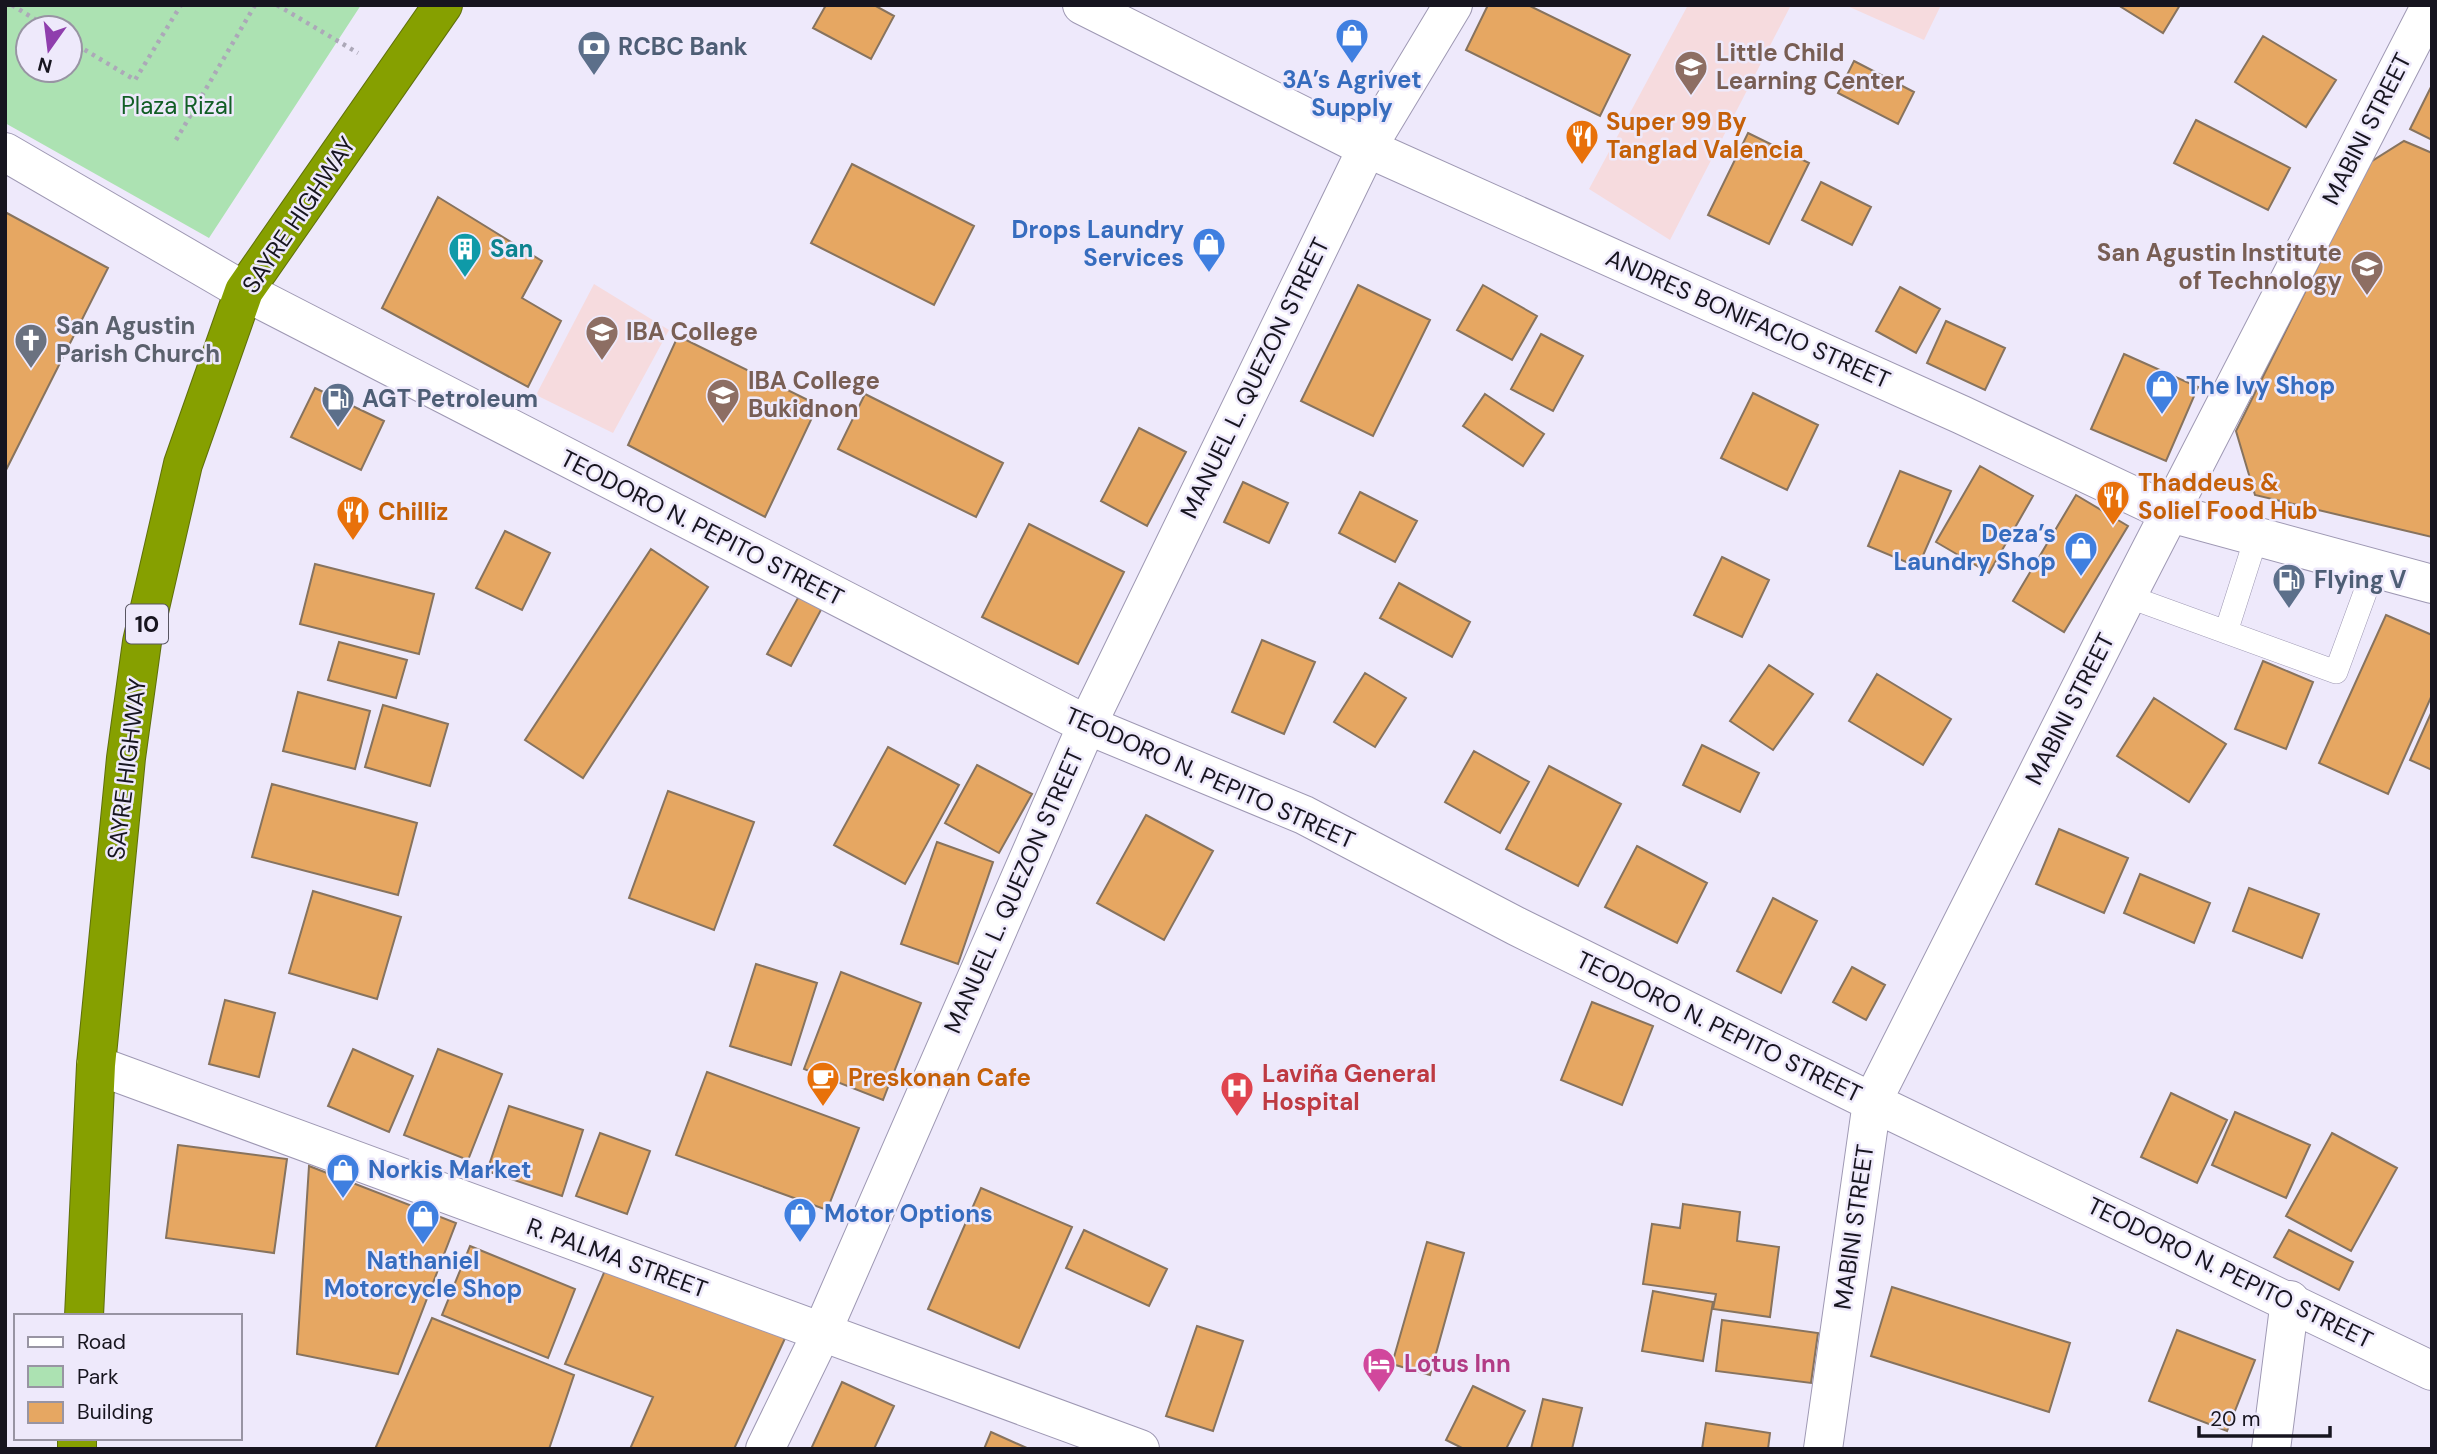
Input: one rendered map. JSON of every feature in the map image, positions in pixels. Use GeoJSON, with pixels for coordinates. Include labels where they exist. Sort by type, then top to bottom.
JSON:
{"type":"FeatureCollection","features":[{"type":"Feature","properties":{"kind":"highway","name":"SAYRE HIGHWAY"},"geometry":{"type":"LineString","coordinates":[[83,1314],[96,1065],[126,758],[142,642],[183,464],[244,291],[443,5]]}},
{"type":"Feature","properties":{"kind":"street","name":"ANDRES BONIFACIO STREET"},"geometry":{"type":"LineString","coordinates":[[1082,5],[1367,148],[1962,415],[2170,513],[2373,571],[2432,584]]}},
{"type":"Feature","properties":{"kind":"street","name":"MANUEL L. QUEZON STREET"},"geometry":{"type":"LineString","coordinates":[[765,1449],[821,1334],[1087,725],[1367,148],[1453,5]]}},
{"type":"Feature","properties":{"kind":"street","name":"MABINI STREET"},"geometry":{"type":"LineString","coordinates":[[1823,1449],[1872,1102],[2127,596],[2431,5]]}},
{"type":"Feature","properties":{"kind":"street","name":"TEODORO N. PEPITO STREET"},"geometry":{"type":"LineString","coordinates":[[5,152],[244,291],[1087,725],[1304,815],[1516,926],[1872,1102],[2290,1300],[2432,1371]]}},
{"type":"Feature","properties":{"kind":"street","name":"R. PALMA STREET"},"geometry":{"type":"LineString","coordinates":[[96,1065],[821,1334],[1140,1449]]}},
{"type":"Feature","properties":{"kind":"street"},"geometry":{"type":"LineString","coordinates":[[2271,1449],[2290,1300]]}},
{"type":"Feature","properties":{"kind":"lane"},"geometry":{"type":"LineString","coordinates":[[2226,632],[2256,538]]}},
{"type":"Feature","properties":{"kind":"lane"},"geometry":{"type":"LineString","coordinates":[[2127,596],[2336,672],[2373,571]]}},
{"type":"Feature","properties":{"kind":"path"},"geometry":{"type":"LineString","coordinates":[[84,49],[135,80],[181,5]]}},
{"type":"Feature","properties":{"kind":"path"},"geometry":{"type":"LineString","coordinates":[[176,140],[255,5]]}},
{"type":"Feature","properties":{"kind":"path"},"geometry":{"type":"LineString","coordinates":[[278,5],[395,75]]}},
{"type":"Feature","properties":{"kind":"shaded area","name":"Little Child Learning Center"},"geometry":{"type":"Polygon","coordinates":[[[1688,5],[1791,5],[1670,240],[1589,189],[1688,5]]]}},
{"type":"Feature","properties":{"kind":"shaded area","name":"Little Child Learning Center"},"geometry":{"type":"Polygon","coordinates":[[[1845,5],[1941,5],[1924,40],[1845,5]]]}},
{"type":"Feature","properties":{"kind":"shaded area","name":"IBA College"},"geometry":{"type":"Polygon","coordinates":[[[594,284],[669,330],[613,433],[536,395],[594,284]]]}},
{"type":"Feature","properties":{"kind":"green space","name":"Plaza Rizal"},"geometry":{"type":"Polygon","coordinates":[[[5,5],[361,5],[209,238],[5,123],[5,5]]]}},
{"type":"Feature","properties":{"kind":"building"},"geometry":{"type":"Polygon","coordinates":[[[826,5],[874,5],[894,16],[871,59],[813,28],[826,5]]]}},
{"type":"Feature","properties":{"kind":"building"},"geometry":{"type":"Polygon","coordinates":[[[1488,5],[1528,5],[1630,55],[1600,116],[1466,50],[1488,5]]]}},
{"type":"Feature","properties":{"kind":"building"},"geometry":{"type":"Polygon","coordinates":[[[2118,5],[2180,5],[2163,33],[2118,5]]]}},
{"type":"Feature","properties":{"kind":"building"},"geometry":{"type":"Polygon","coordinates":[[[2263,36],[2336,80],[2306,127],[2235,82],[2263,36]]]}},
{"type":"Feature","properties":{"kind":"building"},"geometry":{"type":"Polygon","coordinates":[[[1854,61],[1914,92],[1898,124],[1838,93],[1854,61]]]}},
{"type":"Feature","properties":{"kind":"building"},"geometry":{"type":"Polygon","coordinates":[[[2432,85],[2432,140],[2410,129],[2432,85]]]}},
{"type":"Feature","properties":{"kind":"building"},"geometry":{"type":"Polygon","coordinates":[[[2196,120],[2290,168],[2268,210],[2174,163],[2196,120]]]}},
{"type":"Feature","properties":{"kind":"building"},"geometry":{"type":"Polygon","coordinates":[[[1748,133],[1809,163],[1769,244],[1708,215],[1748,133]]]}},
{"type":"Feature","properties":{"kind":"building","name":"San Agustin Institute of Technology"},"geometry":{"type":"Polygon","coordinates":[[[2404,141],[2432,153],[2432,537],[2255,495],[2236,431],[2369,163],[2404,141]]]}},
{"type":"Feature","properties":{"kind":"building"},"geometry":{"type":"Polygon","coordinates":[[[852,164],[974,226],[934,305],[811,243],[852,164]]]}},
{"type":"Feature","properties":{"kind":"building"},"geometry":{"type":"Polygon","coordinates":[[[1821,182],[1871,207],[1852,245],[1802,220],[1821,182]]]}},
{"type":"Feature","properties":{"kind":"building","name":"San"},"geometry":{"type":"Polygon","coordinates":[[[438,197],[542,261],[522,298],[561,321],[528,387],[382,308],[438,197]]]}},
{"type":"Feature","properties":{"kind":"building","name":"San Agustin Parish Church"},"geometry":{"type":"Polygon","coordinates":[[[5,212],[108,268],[5,472],[5,212]]]}},
{"type":"Feature","properties":{"kind":"building"},"geometry":{"type":"Polygon","coordinates":[[[1358,285],[1430,320],[1373,436],[1301,401],[1358,285]]]}},
{"type":"Feature","properties":{"kind":"building"},"geometry":{"type":"Polygon","coordinates":[[[1483,285],[1537,316],[1512,360],[1457,330],[1483,285]]]}},
{"type":"Feature","properties":{"kind":"building"},"geometry":{"type":"Polygon","coordinates":[[[1900,287],[1940,309],[1916,353],[1876,331],[1900,287]]]}},
{"type":"Feature","properties":{"kind":"building"},"geometry":{"type":"Polygon","coordinates":[[[1946,321],[2005,348],[1985,390],[1927,363],[1946,321]]]}},
{"type":"Feature","properties":{"kind":"building"},"geometry":{"type":"Polygon","coordinates":[[[1541,334],[1583,356],[1553,411],[1511,389],[1541,334]]]}},
{"type":"Feature","properties":{"kind":"building","name":"IBA College Bukidnon"},"geometry":{"type":"Polygon","coordinates":[[[678,336],[818,405],[765,517],[628,445],[678,336]]]}},
{"type":"Feature","properties":{"kind":"building"},"geometry":{"type":"Polygon","coordinates":[[[2124,354],[2198,387],[2166,461],[2091,429],[2124,354]]]}},
{"type":"Feature","properties":{"kind":"building","name":"AGT Petroleum"},"geometry":{"type":"Polygon","coordinates":[[[315,388],[384,421],[361,470],[291,437],[315,388]]]}},
{"type":"Feature","properties":{"kind":"building"},"geometry":{"type":"Polygon","coordinates":[[[1753,393],[1818,425],[1787,490],[1721,458],[1753,393]]]}},
{"type":"Feature","properties":{"kind":"building"},"geometry":{"type":"Polygon","coordinates":[[[865,394],[1003,463],[976,517],[838,449],[865,394]]]}},
{"type":"Feature","properties":{"kind":"building"},"geometry":{"type":"Polygon","coordinates":[[[1485,394],[1544,434],[1523,466],[1463,426],[1485,394]]]}},
{"type":"Feature","properties":{"kind":"building"},"geometry":{"type":"Polygon","coordinates":[[[1139,428],[1186,452],[1147,526],[1101,501],[1139,428]]]}},
{"type":"Feature","properties":{"kind":"building"},"geometry":{"type":"Polygon","coordinates":[[[1980,466],[2033,496],[1989,573],[1936,542],[1980,466]]]}},
{"type":"Feature","properties":{"kind":"building"},"geometry":{"type":"Polygon","coordinates":[[[1900,471],[1951,491],[1918,567],[1868,546],[1900,471]]]}},
{"type":"Feature","properties":{"kind":"building"},"geometry":{"type":"Polygon","coordinates":[[[1243,482],[1288,503],[1269,543],[1224,522],[1243,482]]]}},
{"type":"Feature","properties":{"kind":"building"},"geometry":{"type":"Polygon","coordinates":[[[1360,492],[1417,521],[1395,562],[1339,533],[1360,492]]]}},
{"type":"Feature","properties":{"kind":"building"},"geometry":{"type":"Polygon","coordinates":[[[2076,495],[2128,526],[2064,632],[2013,601],[2076,495]]]}},
{"type":"Feature","properties":{"kind":"building"},"geometry":{"type":"Polygon","coordinates":[[[1029,524],[1124,572],[1078,664],[982,617],[1029,524]]]}},
{"type":"Feature","properties":{"kind":"building"},"geometry":{"type":"Polygon","coordinates":[[[505,531],[550,553],[522,610],[476,588],[505,531]]]}},
{"type":"Feature","properties":{"kind":"building"},"geometry":{"type":"Polygon","coordinates":[[[651,549],[708,587],[583,778],[525,740],[651,549]]]}},
{"type":"Feature","properties":{"kind":"building"},"geometry":{"type":"Polygon","coordinates":[[[1722,557],[1769,580],[1742,637],[1694,615],[1722,557]]]}},
{"type":"Feature","properties":{"kind":"building"},"geometry":{"type":"Polygon","coordinates":[[[315,564],[434,594],[419,654],[300,624],[315,564]]]}},
{"type":"Feature","properties":{"kind":"building"},"geometry":{"type":"Polygon","coordinates":[[[1399,583],[1470,622],[1452,657],[1380,618],[1399,583]]]}},
{"type":"Feature","properties":{"kind":"building"},"geometry":{"type":"Polygon","coordinates":[[[799,596],[822,608],[791,666],[767,654],[799,596]]]}},
{"type":"Feature","properties":{"kind":"building"},"geometry":{"type":"Polygon","coordinates":[[[2386,615],[2432,635],[2432,695],[2388,794],[2319,763],[2386,615]]]}},
{"type":"Feature","properties":{"kind":"building"},"geometry":{"type":"Polygon","coordinates":[[[1262,640],[1315,662],[1284,734],[1232,712],[1262,640]]]}},
{"type":"Feature","properties":{"kind":"building"},"geometry":{"type":"Polygon","coordinates":[[[339,642],[407,660],[396,698],[328,680],[339,642]]]}},
{"type":"Feature","properties":{"kind":"building"},"geometry":{"type":"Polygon","coordinates":[[[2263,661],[2313,682],[2286,749],[2235,729],[2263,661]]]}},
{"type":"Feature","properties":{"kind":"building"},"geometry":{"type":"Polygon","coordinates":[[[1769,665],[1813,694],[1773,750],[1730,721],[1769,665]]]}},
{"type":"Feature","properties":{"kind":"building"},"geometry":{"type":"Polygon","coordinates":[[[1365,673],[1406,698],[1375,747],[1334,722],[1365,673]]]}},
{"type":"Feature","properties":{"kind":"building"},"geometry":{"type":"Polygon","coordinates":[[[1877,674],[1951,719],[1923,765],[1849,721],[1877,674]]]}},
{"type":"Feature","properties":{"kind":"building"},"geometry":{"type":"Polygon","coordinates":[[[298,692],[370,711],[355,769],[283,751],[298,692]]]}},
{"type":"Feature","properties":{"kind":"building"},"geometry":{"type":"Polygon","coordinates":[[[2154,698],[2226,744],[2189,802],[2117,756],[2154,698]]]}},
{"type":"Feature","properties":{"kind":"building"},"geometry":{"type":"Polygon","coordinates":[[[383,705],[448,724],[430,786],[365,767],[383,705]]]}},
{"type":"Feature","properties":{"kind":"building"},"geometry":{"type":"Polygon","coordinates":[[[2432,711],[2432,770],[2410,760],[2432,711]]]}},
{"type":"Feature","properties":{"kind":"building"},"geometry":{"type":"Polygon","coordinates":[[[1702,745],[1759,773],[1740,812],[1683,785],[1702,745]]]}},
{"type":"Feature","properties":{"kind":"building"},"geometry":{"type":"Polygon","coordinates":[[[888,747],[959,785],[905,884],[834,845],[888,747]]]}},
{"type":"Feature","properties":{"kind":"building"},"geometry":{"type":"Polygon","coordinates":[[[1474,751],[1529,782],[1500,833],[1445,802],[1474,751]]]}},
{"type":"Feature","properties":{"kind":"building"},"geometry":{"type":"Polygon","coordinates":[[[977,765],[1032,794],[999,853],[945,823],[977,765]]]}},
{"type":"Feature","properties":{"kind":"building"},"geometry":{"type":"Polygon","coordinates":[[[1549,766],[1621,804],[1578,886],[1506,849],[1549,766]]]}},
{"type":"Feature","properties":{"kind":"building"},"geometry":{"type":"Polygon","coordinates":[[[272,784],[417,823],[398,895],[252,857],[272,784]]]}},
{"type":"Feature","properties":{"kind":"building"},"geometry":{"type":"Polygon","coordinates":[[[668,791],[754,822],[714,930],[629,898],[668,791]]]}},
{"type":"Feature","properties":{"kind":"building"},"geometry":{"type":"Polygon","coordinates":[[[1146,815],[1213,851],[1164,940],[1097,903],[1146,815]]]}},
{"type":"Feature","properties":{"kind":"building"},"geometry":{"type":"Polygon","coordinates":[[[2059,829],[2128,858],[2104,913],[2036,884],[2059,829]]]}},
{"type":"Feature","properties":{"kind":"building"},"geometry":{"type":"Polygon","coordinates":[[[937,842],[993,862],[958,964],[901,944],[937,842]]]}},
{"type":"Feature","properties":{"kind":"building"},"geometry":{"type":"Polygon","coordinates":[[[1637,846],[1707,883],[1677,943],[1605,907],[1637,846]]]}},
{"type":"Feature","properties":{"kind":"building"},"geometry":{"type":"Polygon","coordinates":[[[2140,874],[2210,903],[2194,943],[2124,913],[2140,874]]]}},
{"type":"Feature","properties":{"kind":"building"},"geometry":{"type":"Polygon","coordinates":[[[2249,888],[2319,914],[2302,958],[2233,931],[2249,888]]]}},
{"type":"Feature","properties":{"kind":"building"},"geometry":{"type":"Polygon","coordinates":[[[313,891],[401,917],[377,999],[289,973],[313,891]]]}},
{"type":"Feature","properties":{"kind":"building"},"geometry":{"type":"Polygon","coordinates":[[[1773,898],[1817,921],[1781,993],[1737,971],[1773,898]]]}},
{"type":"Feature","properties":{"kind":"building"},"geometry":{"type":"Polygon","coordinates":[[[756,964],[817,983],[791,1065],[730,1046],[756,964]]]}},
{"type":"Feature","properties":{"kind":"building"},"geometry":{"type":"Polygon","coordinates":[[[1852,967],[1885,985],[1866,1020],[1833,1002],[1852,967]]]}},
{"type":"Feature","properties":{"kind":"building"},"geometry":{"type":"Polygon","coordinates":[[[841,972],[921,1003],[883,1100],[804,1069],[841,972]]]}},
{"type":"Feature","properties":{"kind":"building"},"geometry":{"type":"Polygon","coordinates":[[[225,1000],[275,1013],[259,1077],[209,1064],[225,1000]]]}},
{"type":"Feature","properties":{"kind":"building"},"geometry":{"type":"Polygon","coordinates":[[[1592,1002],[1653,1026],[1622,1105],[1561,1080],[1592,1002]]]}},
{"type":"Feature","properties":{"kind":"building"},"geometry":{"type":"Polygon","coordinates":[[[353,1049],[413,1076],[389,1132],[328,1106],[353,1049]]]}},
{"type":"Feature","properties":{"kind":"building"},"geometry":{"type":"Polygon","coordinates":[[[438,1049],[502,1074],[468,1160],[404,1135],[438,1049]]]}},
{"type":"Feature","properties":{"kind":"building"},"geometry":{"type":"Polygon","coordinates":[[[707,1072],[859,1128],[827,1210],[676,1155],[707,1072]]]}},
{"type":"Feature","properties":{"kind":"building"},"geometry":{"type":"Polygon","coordinates":[[[2171,1093],[2227,1120],[2197,1183],[2141,1157],[2171,1093]]]}},
{"type":"Feature","properties":{"kind":"building"},"geometry":{"type":"Polygon","coordinates":[[[509,1106],[583,1130],[562,1196],[487,1171],[509,1106]]]}},
{"type":"Feature","properties":{"kind":"building"},"geometry":{"type":"Polygon","coordinates":[[[2235,1112],[2310,1145],[2286,1198],[2212,1165],[2235,1112]]]}},
{"type":"Feature","properties":{"kind":"building"},"geometry":{"type":"Polygon","coordinates":[[[600,1133],[650,1151],[627,1214],[576,1196],[600,1133]]]}},
{"type":"Feature","properties":{"kind":"building"},"geometry":{"type":"Polygon","coordinates":[[[2332,1133],[2397,1168],[2351,1251],[2286,1216],[2332,1133]]]}},
{"type":"Feature","properties":{"kind":"building"},"geometry":{"type":"Polygon","coordinates":[[[178,1145],[287,1159],[274,1253],[166,1238],[178,1145]]]}},
{"type":"Feature","properties":{"kind":"building"},"geometry":{"type":"Polygon","coordinates":[[[309,1166],[456,1223],[398,1374],[297,1354],[309,1166]]]}},
{"type":"Feature","properties":{"kind":"building"},"geometry":{"type":"Polygon","coordinates":[[[981,1188],[1072,1227],[1019,1348],[928,1309],[981,1188]]]}},
{"type":"Feature","properties":{"kind":"building"},"geometry":{"type":"Polygon","coordinates":[[[1683,1204],[1740,1212],[1737,1241],[1779,1247],[1770,1317],[1713,1309],[1716,1294],[1643,1284],[1652,1224],[1680,1228],[1683,1204]]]}},
{"type":"Feature","properties":{"kind":"building"},"geometry":{"type":"Polygon","coordinates":[[[1084,1230],[1167,1269],[1149,1306],[1066,1268],[1084,1230]]]}},
{"type":"Feature","properties":{"kind":"building"},"geometry":{"type":"Polygon","coordinates":[[[2289,1230],[2353,1262],[2339,1290],[2274,1257],[2289,1230]]]}},
{"type":"Feature","properties":{"kind":"building"},"geometry":{"type":"Polygon","coordinates":[[[1427,1242],[1464,1253],[1430,1375],[1392,1364],[1427,1242]]]}},
{"type":"Feature","properties":{"kind":"building"},"geometry":{"type":"Polygon","coordinates":[[[470,1246],[575,1289],[548,1358],[442,1315],[470,1246]]]}},
{"type":"Feature","properties":{"kind":"building"},"geometry":{"type":"Polygon","coordinates":[[[609,1261],[787,1334],[734,1449],[630,1449],[653,1397],[565,1364],[609,1261]]]}},
{"type":"Feature","properties":{"kind":"building"},"geometry":{"type":"Polygon","coordinates":[[[1892,1287],[2070,1343],[2049,1412],[1871,1356],[1892,1287]]]}},
{"type":"Feature","properties":{"kind":"building"},"geometry":{"type":"Polygon","coordinates":[[[1653,1291],[1713,1302],[1703,1361],[1642,1351],[1653,1291]]]}},
{"type":"Feature","properties":{"kind":"building"},"geometry":{"type":"Polygon","coordinates":[[[432,1318],[574,1375],[549,1449],[375,1449],[432,1318]]]}},
{"type":"Feature","properties":{"kind":"building"},"geometry":{"type":"Polygon","coordinates":[[[1722,1320],[1818,1333],[1811,1383],[1716,1371],[1722,1320]]]}},
{"type":"Feature","properties":{"kind":"building"},"geometry":{"type":"Polygon","coordinates":[[[1197,1326],[1243,1341],[1213,1431],[1166,1416],[1197,1326]]]}},
{"type":"Feature","properties":{"kind":"building"},"geometry":{"type":"Polygon","coordinates":[[[2177,1330],[2255,1360],[2227,1431],[2149,1401],[2177,1330]]]}},
{"type":"Feature","properties":{"kind":"building"},"geometry":{"type":"Polygon","coordinates":[[[842,1382],[894,1406],[874,1449],[811,1449],[842,1382]]]}},
{"type":"Feature","properties":{"kind":"building"},"geometry":{"type":"Polygon","coordinates":[[[1473,1386],[1525,1411],[1506,1449],[1464,1449],[1446,1440],[1473,1386]]]}},
{"type":"Feature","properties":{"kind":"building"},"geometry":{"type":"Polygon","coordinates":[[[1543,1399],[1582,1408],[1572,1449],[1531,1449],[1543,1399]]]}},
{"type":"Feature","properties":{"kind":"building"},"geometry":{"type":"Polygon","coordinates":[[[1706,1423],[1770,1433],[1768,1449],[1702,1449],[1706,1423]]]}},
{"type":"Feature","properties":{"kind":"building"},"geometry":{"type":"Polygon","coordinates":[[[991,1432],[1029,1449],[984,1449],[991,1432]]]}},
{"type":"Feature","properties":{"kind":"place","name":"3A’s Agrivet Supply"},"geometry":{"type":"Point","coordinates":[1352,65]}},
{"type":"Feature","properties":{"kind":"place","name":"RCBC Bank"},"geometry":{"type":"Point","coordinates":[594,77]}},
{"type":"Feature","properties":{"kind":"place","name":"Little Child Learning Center"},"geometry":{"type":"Point","coordinates":[1691,97]}},
{"type":"Feature","properties":{"kind":"place","name":"Super 99 By Tanglad Valencia"},"geometry":{"type":"Point","coordinates":[1582,166]}},
{"type":"Feature","properties":{"kind":"place","name":"Drops Laundry Services"},"geometry":{"type":"Point","coordinates":[1209,274]}},
{"type":"Feature","properties":{"kind":"place","name":"San"},"geometry":{"type":"Point","coordinates":[465,279]}},
{"type":"Feature","properties":{"kind":"place","name":"San Agustin Institute of Technology"},"geometry":{"type":"Point","coordinates":[2367,297]}},
{"type":"Feature","properties":{"kind":"place","name":"IBA College"},"geometry":{"type":"Point","coordinates":[602,362]}},
{"type":"Feature","properties":{"kind":"place","name":"San Agustin Parish Church"},"geometry":{"type":"Point","coordinates":[31,370]}},
{"type":"Feature","properties":{"kind":"place","name":"The Ivy Shop"},"geometry":{"type":"Point","coordinates":[2162,416]}},
{"type":"Feature","properties":{"kind":"place","name":"IBA College Bukidnon"},"geometry":{"type":"Point","coordinates":[723,425]}},
{"type":"Feature","properties":{"kind":"place","name":"AGT Petroleum"},"geometry":{"type":"Point","coordinates":[338,429]}},
{"type":"Feature","properties":{"kind":"place","name":"Thaddeus & Soliel Food Hub"},"geometry":{"type":"Point","coordinates":[2113,527]}},
{"type":"Feature","properties":{"kind":"place","name":"Chilliz"},"geometry":{"type":"Point","coordinates":[353,542]}},
{"type":"Feature","properties":{"kind":"place","name":"Deza’s Laundry Shop"},"geometry":{"type":"Point","coordinates":[2081,578]}},
{"type":"Feature","properties":{"kind":"place","name":"Flying V"},"geometry":{"type":"Point","coordinates":[2289,610]}},
{"type":"Feature","properties":{"kind":"place","name":"Preskonan Cafe"},"geometry":{"type":"Point","coordinates":[823,1108]}},
{"type":"Feature","properties":{"kind":"place","name":"Laviña General Hospital"},"geometry":{"type":"Point","coordinates":[1237,1118]}},
{"type":"Feature","properties":{"kind":"place","name":"Norkis Market"},"geometry":{"type":"Point","coordinates":[343,1200]}},
{"type":"Feature","properties":{"kind":"place","name":"Motor Options"},"geometry":{"type":"Point","coordinates":[800,1244]}},
{"type":"Feature","properties":{"kind":"place","name":"Nathaniel Motorcycle Shop"},"geometry":{"type":"Point","coordinates":[423,1246]}},
{"type":"Feature","properties":{"kind":"place","name":"Lotus Inn"},"geometry":{"type":"Point","coordinates":[1379,1394]}}]}
